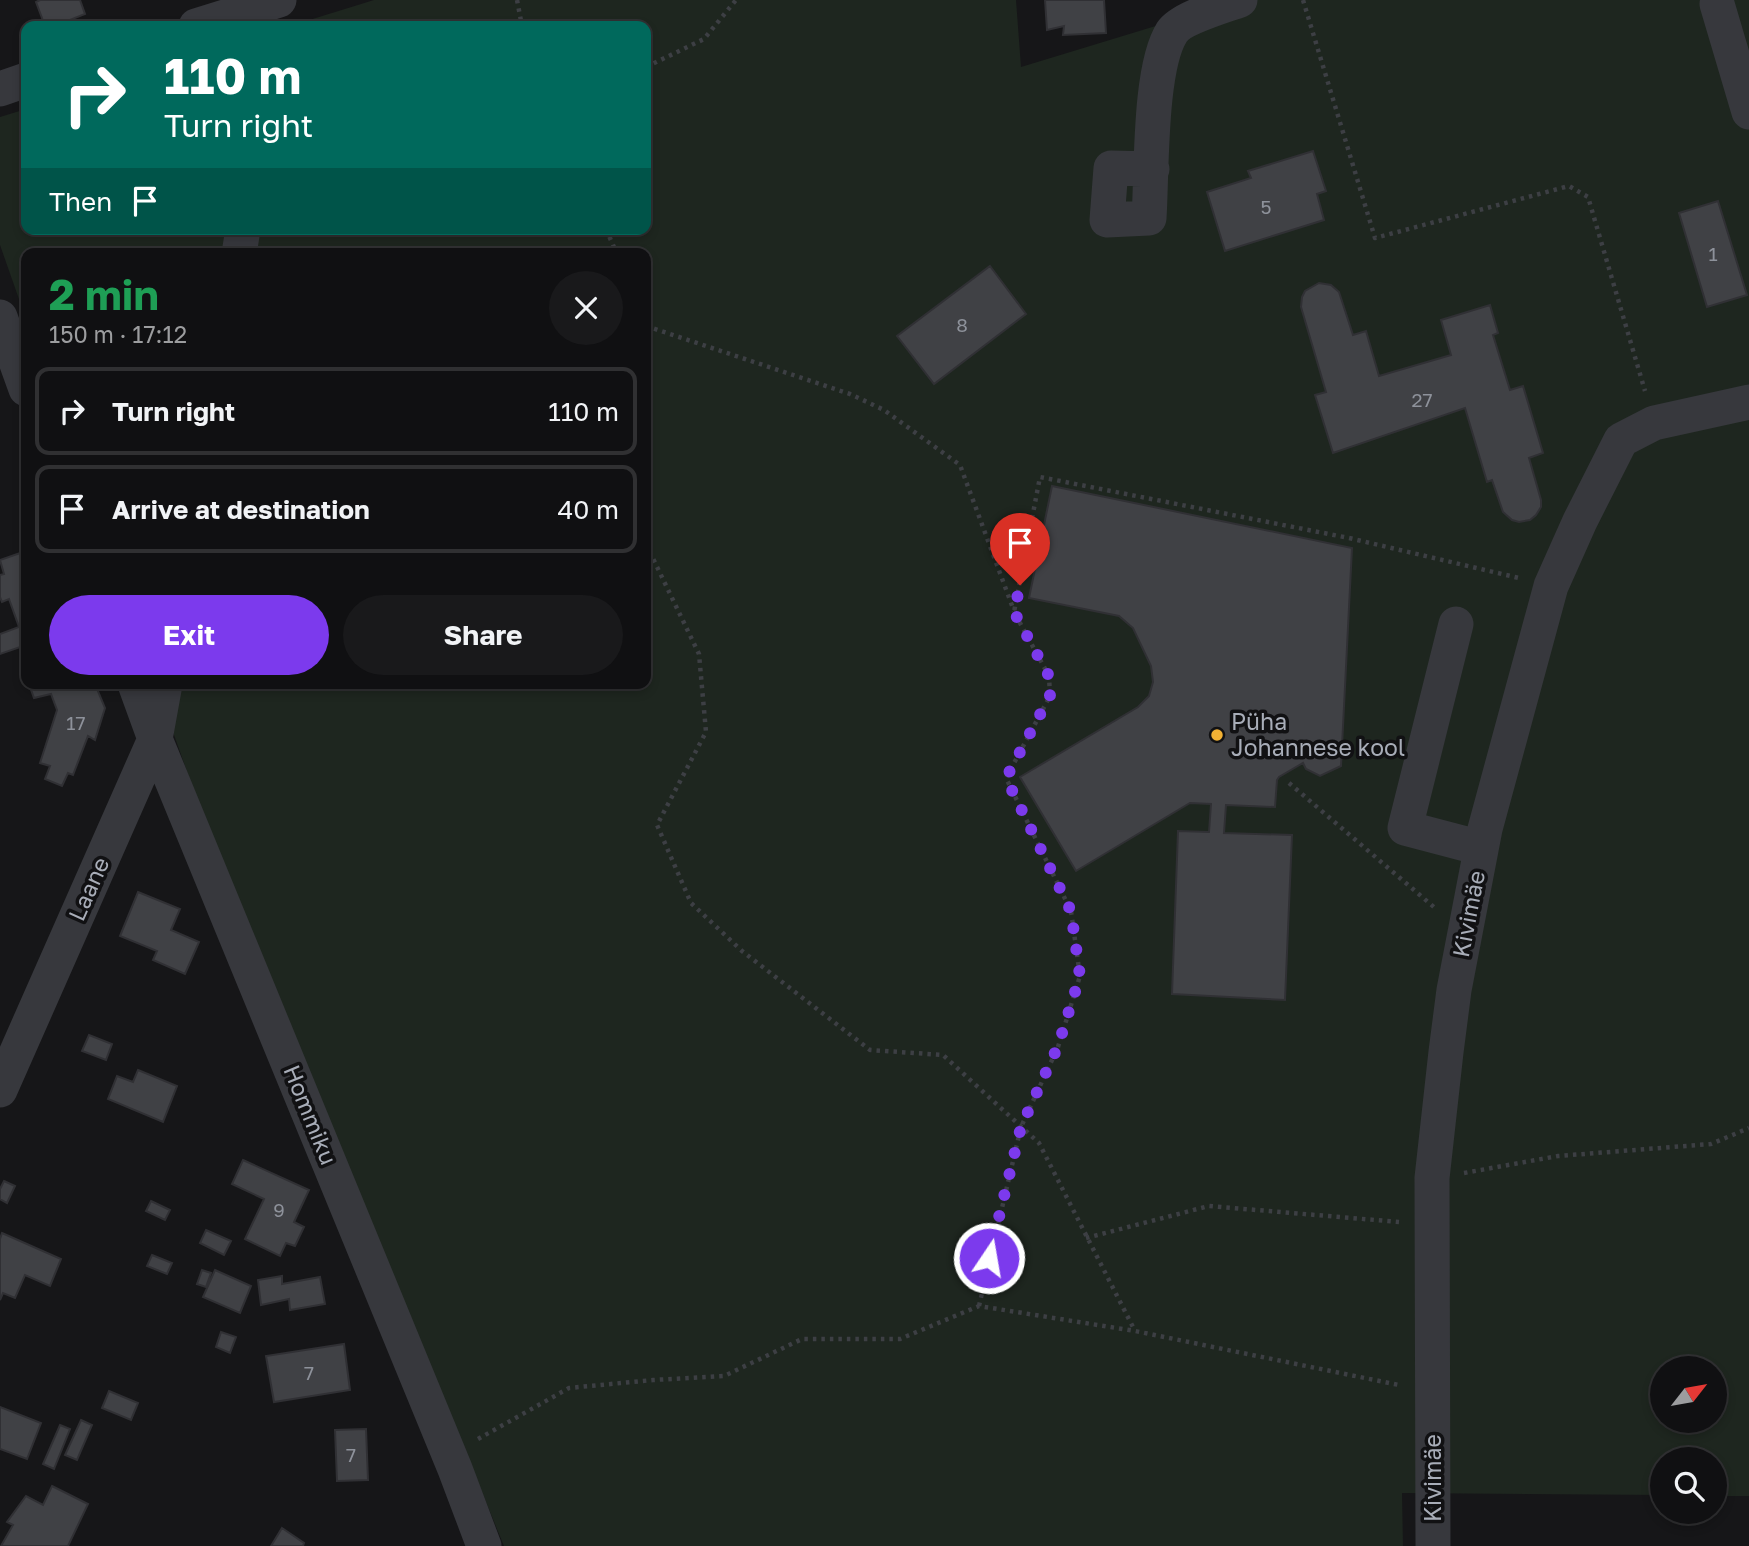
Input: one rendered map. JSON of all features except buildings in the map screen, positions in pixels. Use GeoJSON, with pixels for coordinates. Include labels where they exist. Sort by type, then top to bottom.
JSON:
{"type":"FeatureCollection","features":[{"type":"Feature","properties":{"kind":"street"},"geometry":{"type":"LineString","coordinates":[[212,21],[281,0],[279,21]]}},
{"type":"Feature","properties":{"kind":"street"},"geometry":{"type":"LineString","coordinates":[[1152,169],[1157,70],[1173,30],[1199,14],[1240,0]]}},
{"type":"Feature","properties":{"kind":"street"},"geometry":{"type":"LineString","coordinates":[[1717,4],[1749,112]]}},
{"type":"Feature","properties":{"kind":"street"},"geometry":{"type":"LineString","coordinates":[[0,89],[21,82]]}},
{"type":"Feature","properties":{"kind":"street"},"geometry":{"type":"LineString","coordinates":[[0,317],[21,375]]}},
{"type":"Feature","properties":{"kind":"street","name":"Kivimäe"},"geometry":{"type":"LineString","coordinates":[[1433,1546],[1432,1178],[1454,990],[1481,848],[1551,586],[1621,440],[1654,423],[1749,402]]}},
{"type":"Feature","properties":{"kind":"street"},"geometry":{"type":"LineString","coordinates":[[1456,624],[1405,828],[1481,848]]}},
{"type":"Feature","properties":{"kind":"street","name":"Hommiku"},"geometry":{"type":"LineString","coordinates":[[137,689],[484,1546]]}},
{"type":"Feature","properties":{"kind":"street","name":"Laane"},"geometry":{"type":"LineString","coordinates":[[0,1090],[155,739],[164,689]]}},
{"type":"Feature","properties":{"kind":"path"},"geometry":{"type":"LineString","coordinates":[[517,0],[521,21]]}},
{"type":"Feature","properties":{"kind":"path"},"geometry":{"type":"LineString","coordinates":[[651,65],[704,39],[736,0]]}},
{"type":"Feature","properties":{"kind":"path"},"geometry":{"type":"LineString","coordinates":[[1303,0],[1375,238],[1569,186],[1588,197],[1654,423]]}},
{"type":"Feature","properties":{"kind":"path"},"geometry":{"type":"LineString","coordinates":[[651,328],[850,394],[884,410],[960,465],[1014,612],[1049,676],[1050,696],[1006,778],[1071,911],[1080,976],[1058,1046],[1021,1127],[979,1306]]}},
{"type":"Feature","properties":{"kind":"path"},"geometry":{"type":"LineString","coordinates":[[1014,612],[1040,477],[1349,538],[1551,586]]}},
{"type":"Feature","properties":{"kind":"path"},"geometry":{"type":"LineString","coordinates":[[651,554],[699,654],[706,732],[657,825],[691,903],[742,950],[870,1050],[943,1055],[1039,1143],[1135,1331]]}},
{"type":"Feature","properties":{"kind":"path"},"geometry":{"type":"LineString","coordinates":[[1289,783],[1441,914]]}},
{"type":"Feature","properties":{"kind":"path"},"geometry":{"type":"LineString","coordinates":[[1432,1178],[1558,1156],[1711,1144],[1749,1128]]}},
{"type":"Feature","properties":{"kind":"path"},"geometry":{"type":"LineString","coordinates":[[1086,1238],[1209,1206],[1431,1224]]}},
{"type":"Feature","properties":{"kind":"path"},"geometry":{"type":"LineString","coordinates":[[449,1456],[569,1388],[724,1376],[802,1339],[900,1339],[979,1306],[1135,1331],[1434,1392]]}},
{"type":"Feature","properties":{"kind":"shaded area"},"geometry":{"type":"Polygon","coordinates":[[[374,0],[1016,0],[1021,67],[1241,0],[1749,0],[1749,1496],[1727,1496],[1727,1447],[1650,1447],[1650,1495],[1402,1493],[1403,1546],[504,1546],[190,780],[158,689],[651,689],[651,248],[21,248],[21,305],[0,245],[0,117],[21,111],[21,235],[651,235],[651,21],[306,21],[374,0]]]}},
{"type":"Feature","properties":{"kind":"place","name":"Püha Johannese kool"},"geometry":{"type":"Point","coordinates":[1217,735]}},
{"type":"Feature","properties":{"kind":"route"},"geometry":{"type":"LineString","coordinates":[[989,1258],[1021,1127],[1058,1046],[1080,976],[1071,911],[1006,778],[1050,696],[1049,676],[1014,612],[1020,585]]}}]}
